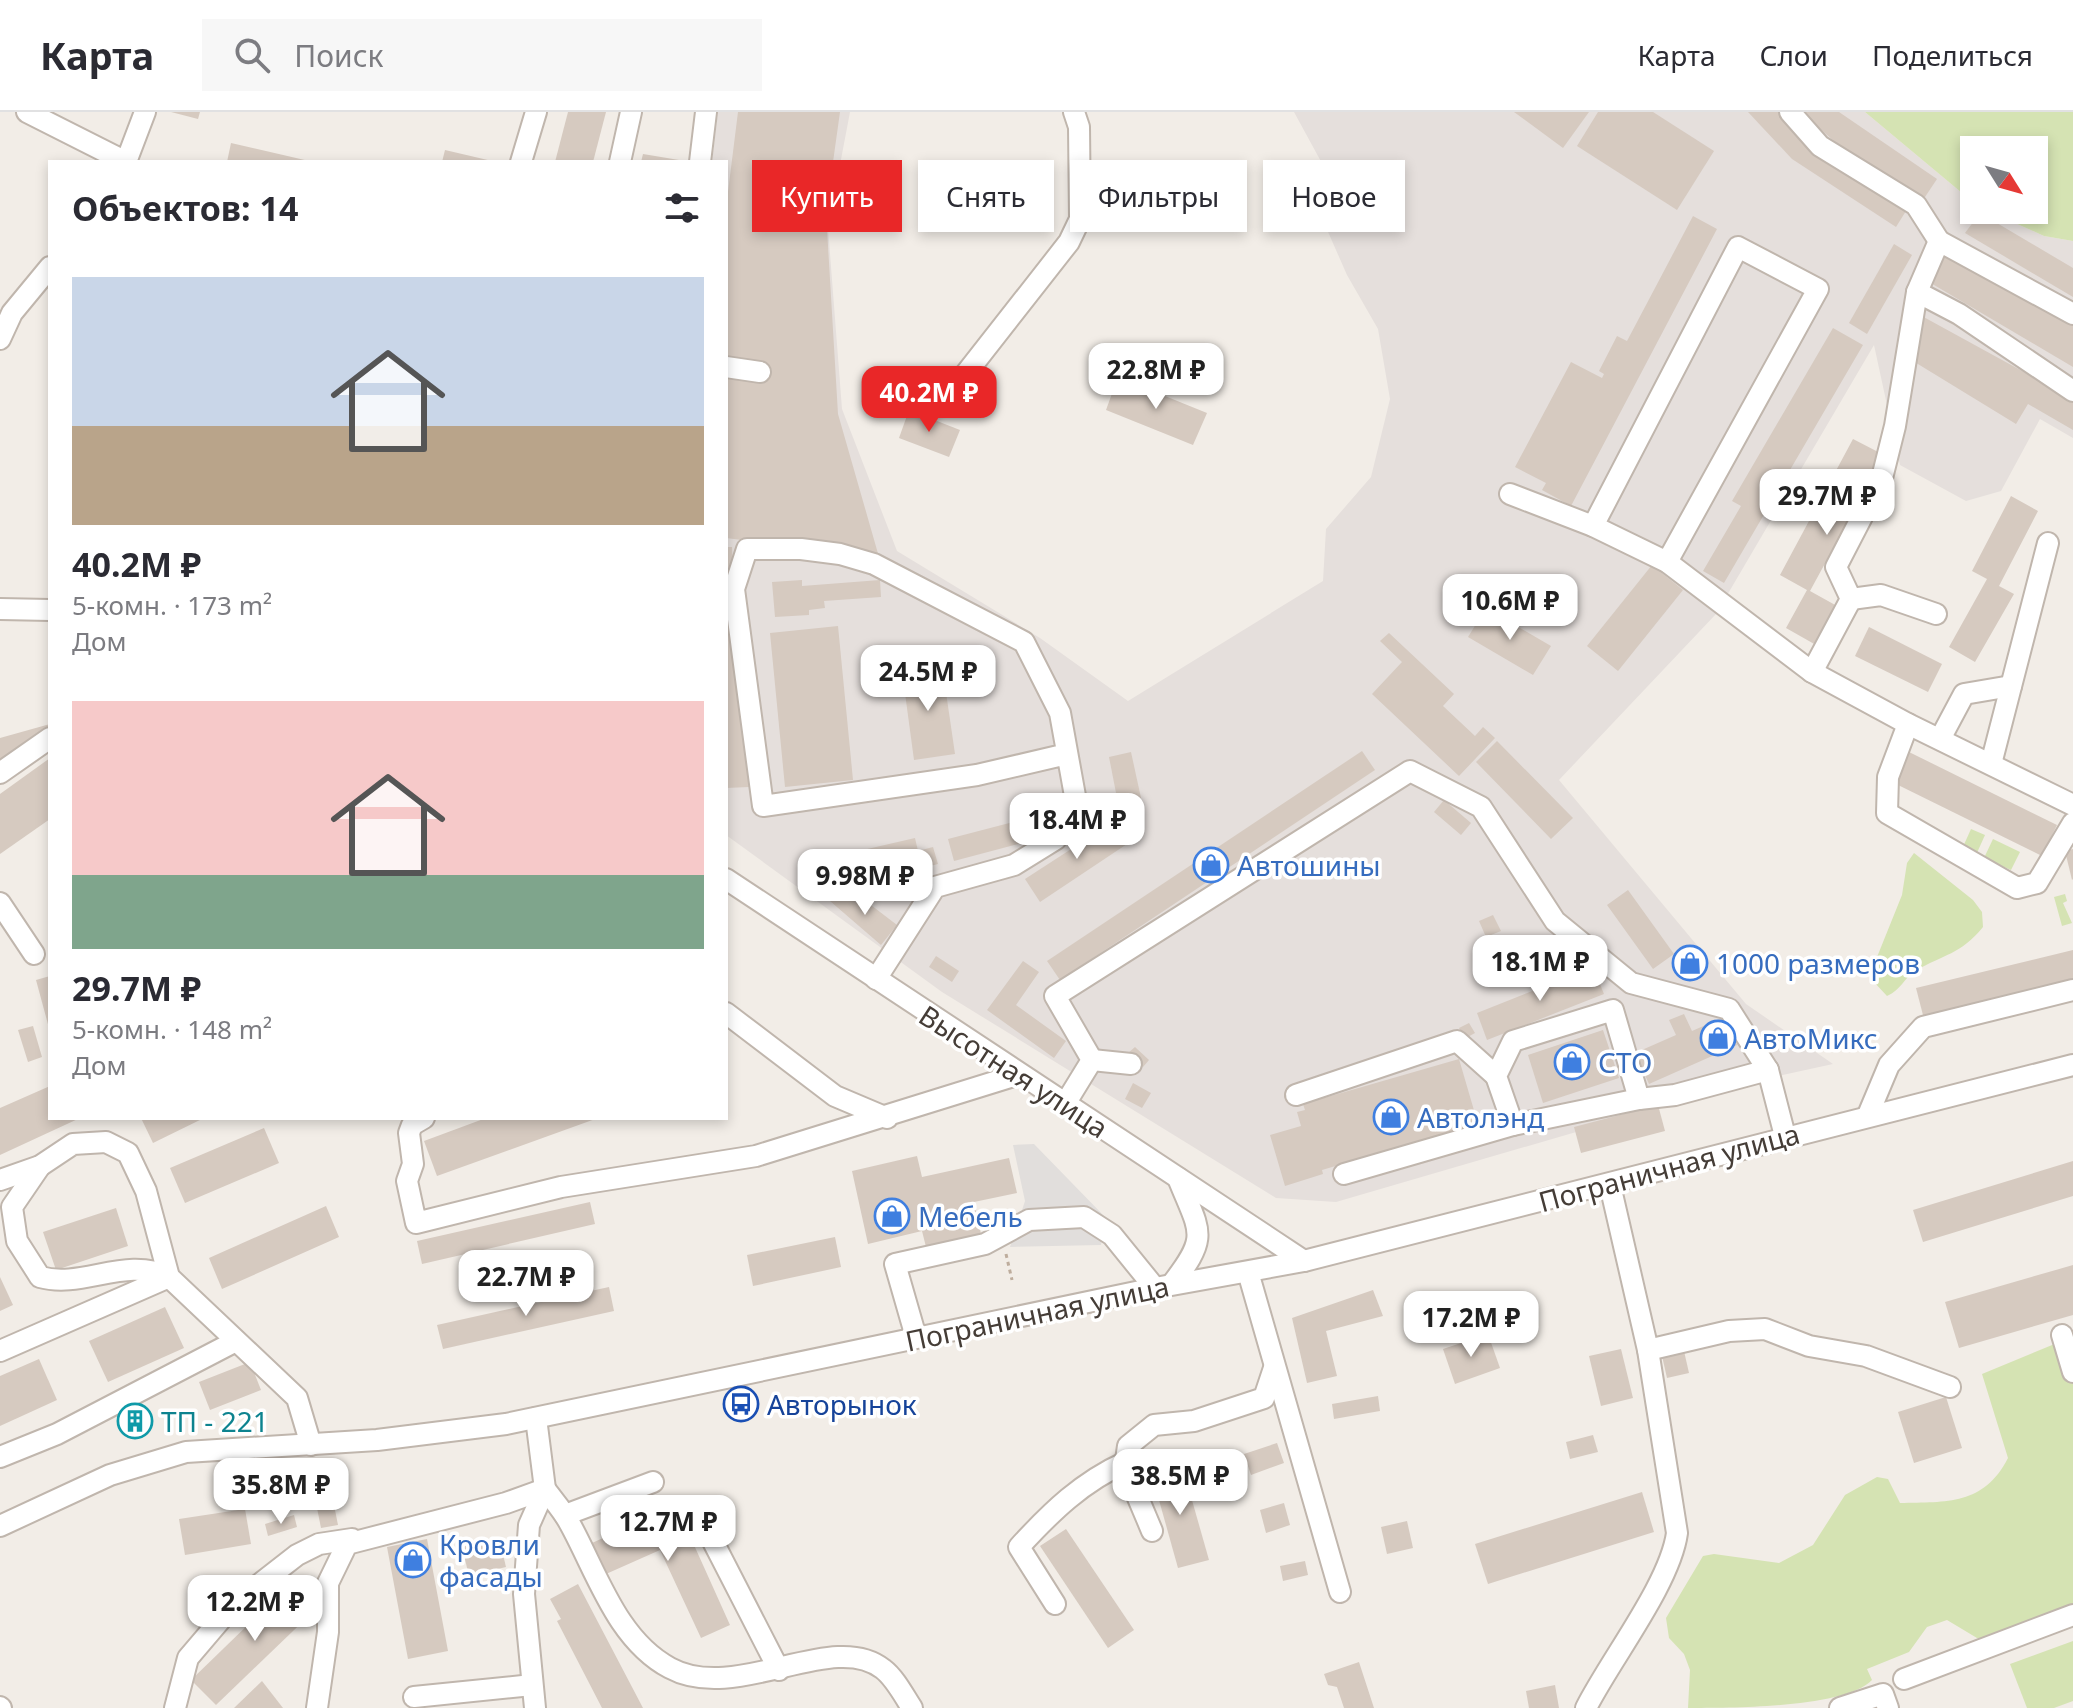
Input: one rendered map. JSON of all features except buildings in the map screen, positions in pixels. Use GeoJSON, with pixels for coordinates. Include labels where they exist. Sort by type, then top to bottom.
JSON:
{"type":"FeatureCollection","features":[{"type":"Feature","properties":{"kind":"street"},"geometry":{"type":"LineString","coordinates":[[27,112],[122,160]]}},
{"type":"Feature","properties":{"kind":"street"},"geometry":{"type":"LineString","coordinates":[[127,160],[145,112]]}},
{"type":"Feature","properties":{"kind":"street"},"geometry":{"type":"LineString","coordinates":[[522,160],[536,112]]}},
{"type":"Feature","properties":{"kind":"street"},"geometry":{"type":"LineString","coordinates":[[620,160],[631,112]]}},
{"type":"Feature","properties":{"kind":"street"},"geometry":{"type":"LineString","coordinates":[[700,160],[706,112]]}},
{"type":"Feature","properties":{"kind":"street"},"geometry":{"type":"LineString","coordinates":[[953,390],[1069,242],[1080,219],[1079,127],[1074,112]]}},
{"type":"Feature","properties":{"kind":"street"},"geometry":{"type":"LineString","coordinates":[[1790,112],[1820,146],[1916,205],[1939,241],[2073,314]]}},
{"type":"Feature","properties":{"kind":"street"},"geometry":{"type":"LineString","coordinates":[[1851,599],[1836,567],[1882,478],[1895,426],[1917,292],[1939,241]]}},
{"type":"Feature","properties":{"kind":"street"},"geometry":{"type":"LineString","coordinates":[[1593,526],[1738,247],[1818,289],[1667,562]]}},
{"type":"Feature","properties":{"kind":"street"},"geometry":{"type":"LineString","coordinates":[[0,339],[12,313],[48,269]]}},
{"type":"Feature","properties":{"kind":"street"},"geometry":{"type":"LineString","coordinates":[[1917,292],[1959,314],[2073,391]]}},
{"type":"Feature","properties":{"kind":"street"},"geometry":{"type":"LineString","coordinates":[[728,367],[760,372]]}},
{"type":"Feature","properties":{"kind":"street"},"geometry":{"type":"LineString","coordinates":[[1510,494],[1593,526],[1667,562],[1812,672],[1991,764],[2070,796]]}},
{"type":"Feature","properties":{"kind":"street"},"geometry":{"type":"LineString","coordinates":[[1991,764],[2048,543]]}},
{"type":"Feature","properties":{"kind":"street"},"geometry":{"type":"LineString","coordinates":[[876,979],[935,887],[1014,865],[1056,839],[1077,807],[1060,713],[1024,642],[874,564],[840,554],[801,549],[747,549],[734,589],[763,806],[977,775],[1067,754]]}},
{"type":"Feature","properties":{"kind":"street"},"geometry":{"type":"LineString","coordinates":[[1851,599],[1881,595],[1936,614]]}},
{"type":"Feature","properties":{"kind":"street"},"geometry":{"type":"LineString","coordinates":[[1812,672],[1851,599]]}},
{"type":"Feature","properties":{"kind":"street"},"geometry":{"type":"LineString","coordinates":[[0,609],[48,610]]}},
{"type":"Feature","properties":{"kind":"street"},"geometry":{"type":"LineString","coordinates":[[1940,739],[1964,694],[2011,686]]}},
{"type":"Feature","properties":{"kind":"street"},"geometry":{"type":"LineString","coordinates":[[1908,724],[1888,777],[1887,813],[2017,888],[2037,883],[2073,823]]}},
{"type":"Feature","properties":{"kind":"street"},"geometry":{"type":"LineString","coordinates":[[0,773],[48,739]]}},
{"type":"Feature","properties":{"kind":"street"},"geometry":{"type":"LineString","coordinates":[[1092,1060],[1055,996],[1410,771],[1481,807],[1555,921],[1631,983],[1729,1009],[1768,1070],[1785,1136]]}},
{"type":"Feature","properties":{"kind":"street","name":"Высотная улица"},"geometry":{"type":"LineString","coordinates":[[728,880],[1304,1261]]}},
{"type":"Feature","properties":{"kind":"street"},"geometry":{"type":"LineString","coordinates":[[0,903],[34,954]]}},
{"type":"Feature","properties":{"kind":"street"},"geometry":{"type":"LineString","coordinates":[[1496,1076],[1513,1041],[1613,1010],[1631,983]]}},
{"type":"Feature","properties":{"kind":"street"},"geometry":{"type":"LineString","coordinates":[[1868,1115],[1889,1065],[1923,1027],[2073,990]]}},
{"type":"Feature","properties":{"kind":"street"},"geometry":{"type":"LineString","coordinates":[[1613,1010],[1639,1099]]}},
{"type":"Feature","properties":{"kind":"street"},"geometry":{"type":"LineString","coordinates":[[729,1019],[835,1096],[887,1118]]}},
{"type":"Feature","properties":{"kind":"street"},"geometry":{"type":"LineString","coordinates":[[1296,1095],[1457,1041],[1496,1076],[1513,1125]]}},
{"type":"Feature","properties":{"kind":"street"},"geometry":{"type":"LineString","coordinates":[[1092,1060],[1131,1064]]}},
{"type":"Feature","properties":{"kind":"street"},"geometry":{"type":"LineString","coordinates":[[1065,1104],[1092,1060]]}},
{"type":"Feature","properties":{"kind":"street","name":"Пограничная улица"},"geometry":{"type":"LineString","coordinates":[[0,1526],[96,1481],[162,1458],[211,1448],[311,1445],[422,1435],[536,1418],[1164,1286],[1304,1261],[2073,1065]]}},
{"type":"Feature","properties":{"kind":"street"},"geometry":{"type":"LineString","coordinates":[[1344,1174],[1513,1125],[1639,1099],[1675,1095],[1768,1070]]}},
{"type":"Feature","properties":{"kind":"street"},"geometry":{"type":"LineString","coordinates":[[421,1120],[412,1125],[409,1133],[413,1164],[407,1181],[416,1223],[561,1187],[756,1156],[887,1118],[1020,1074]]}},
{"type":"Feature","properties":{"kind":"street"},"geometry":{"type":"LineString","coordinates":[[169,1277],[146,1191],[128,1153],[106,1142],[73,1144],[40,1166],[6,1202],[17,1241],[40,1277],[61,1283],[102,1271],[149,1268],[169,1277],[297,1398],[311,1445]]}},
{"type":"Feature","properties":{"kind":"street"},"geometry":{"type":"LineString","coordinates":[[0,1180],[40,1166]]}},
{"type":"Feature","properties":{"kind":"street"},"geometry":{"type":"LineString","coordinates":[[916,1337],[895,1264],[985,1244],[1029,1220],[1084,1217],[1112,1235],[1164,1286],[1194,1256],[1200,1239],[1178,1178]]}},
{"type":"Feature","properties":{"kind":"street"},"geometry":{"type":"LineString","coordinates":[[1586,1708],[1635,1625],[1676,1538],[1648,1350],[1610,1185]]}},
{"type":"Feature","properties":{"kind":"street"},"geometry":{"type":"LineString","coordinates":[[1248,1272],[1340,1592]]}},
{"type":"Feature","properties":{"kind":"street"},"geometry":{"type":"LineString","coordinates":[[0,1351],[169,1277]]}},
{"type":"Feature","properties":{"kind":"street"},"geometry":{"type":"LineString","coordinates":[[1648,1350],[1729,1331],[1765,1329],[1809,1346],[1866,1356],[1950,1387]]}},
{"type":"Feature","properties":{"kind":"street"},"geometry":{"type":"LineString","coordinates":[[2062,1335],[2073,1372]]}},
{"type":"Feature","properties":{"kind":"street"},"geometry":{"type":"LineString","coordinates":[[0,1457],[57,1434],[236,1341]]}},
{"type":"Feature","properties":{"kind":"street"},"geometry":{"type":"LineString","coordinates":[[1152,1531],[1126,1462],[1128,1446],[1154,1425],[1194,1421],[1264,1398],[1274,1368]]}},
{"type":"Feature","properties":{"kind":"street"},"geometry":{"type":"LineString","coordinates":[[536,1418],[545,1489],[565,1515],[597,1581],[636,1639],[670,1669],[716,1680],[779,1670],[823,1657],[854,1657],[883,1668],[912,1708]]}},
{"type":"Feature","properties":{"kind":"street"},"geometry":{"type":"LineString","coordinates":[[1055,1604],[1019,1547],[1050,1513],[1092,1478],[1126,1462]]}},
{"type":"Feature","properties":{"kind":"street"},"geometry":{"type":"LineString","coordinates":[[565,1515],[653,1482]]}},
{"type":"Feature","properties":{"kind":"street"},"geometry":{"type":"LineString","coordinates":[[175,1708],[188,1658],[234,1604],[297,1555],[319,1544],[506,1503],[545,1489]]}},
{"type":"Feature","properties":{"kind":"street"},"geometry":{"type":"LineString","coordinates":[[535,1708],[524,1594],[529,1525],[545,1489]]}},
{"type":"Feature","properties":{"kind":"street"},"geometry":{"type":"LineString","coordinates":[[704,1524],[779,1670]]}},
{"type":"Feature","properties":{"kind":"street"},"geometry":{"type":"LineString","coordinates":[[317,1708],[328,1632],[328,1583],[338,1558],[352,1539]]}},
{"type":"Feature","properties":{"kind":"street"},"geometry":{"type":"LineString","coordinates":[[1904,1679],[2073,1615]]}},
{"type":"Feature","properties":{"kind":"street"},"geometry":{"type":"LineString","coordinates":[[414,1697],[532,1685]]}},
{"type":"Feature","properties":{"kind":"street"},"geometry":{"type":"LineString","coordinates":[[1840,1708],[1883,1694],[1888,1708]]}},
{"type":"Feature","properties":{"kind":"path"},"geometry":{"type":"LineString","coordinates":[[1006,1254],[1012,1280]]}},
{"type":"Feature","properties":{"kind":"shaded area"},"geometry":{"type":"Polygon","coordinates":[[[718,112],[850,112],[841,160],[752,160],[752,232],[828,232],[842,409],[897,551],[1040,638],[1128,701],[1323,581],[1326,529],[1371,477],[1390,399],[1378,329],[1347,275],[1328,232],[1405,232],[1405,160],[1320,160],[1294,112],[1865,112],[1960,191],[1960,224],[2017,224],[2044,236],[2073,241],[2073,438],[2040,419],[2001,491],[1966,501],[1900,465],[1874,345],[1716,614],[1559,780],[1746,1004],[1833,1064],[1737,1085],[1336,1202],[1276,1198],[942,992],[728,836],[728,160],[712,160],[718,112]]]}},
{"type":"Feature","properties":{"kind":"shaded area"},"geometry":{"type":"Polygon","coordinates":[[[1034,1144],[1106,1218],[1101,1245],[1010,1247],[1025,1201],[1013,1145],[1034,1144]]]}},
{"type":"Feature","properties":{"kind":"green space"},"geometry":{"type":"Polygon","coordinates":[[[1865,112],[2073,112],[2073,241],[2044,236],[2017,224],[2048,224],[2048,136],[1960,136],[1960,191],[1865,112]]]}},
{"type":"Feature","properties":{"kind":"green space"},"geometry":{"type":"Polygon","coordinates":[[[1971,829],[1985,835],[1976,855],[1962,849],[1971,829]]]}},
{"type":"Feature","properties":{"kind":"green space"},"geometry":{"type":"Polygon","coordinates":[[[1993,839],[2020,852],[2011,870],[1984,858],[1993,839]]]}},
{"type":"Feature","properties":{"kind":"green space"},"geometry":{"type":"Polygon","coordinates":[[[1914,853],[1973,900],[1982,912],[1983,927],[1959,949],[1915,971],[1887,996],[1873,981],[1873,967],[1902,895],[1907,863],[1914,853]]]}},
{"type":"Feature","properties":{"kind":"green space"},"geometry":{"type":"Polygon","coordinates":[[[2065,894],[2067,901],[2063,903],[2072,923],[2062,926],[2054,897],[2065,894]]]}},
{"type":"Feature","properties":{"kind":"green space"},"geometry":{"type":"Polygon","coordinates":[[[2057,1343],[2073,1364],[2073,1607],[1982,1641],[1947,1620],[1927,1627],[1909,1652],[1867,1669],[1872,1680],[1838,1696],[1787,1704],[1688,1708],[1690,1670],[1684,1654],[1669,1638],[1666,1618],[1703,1556],[1714,1554],[1779,1563],[1813,1545],[1845,1495],[1877,1477],[1888,1479],[1900,1503],[1948,1501],[1976,1493],[1988,1485],[2008,1458],[1982,1374],[2057,1343]]]}},
{"type":"Feature","properties":{"kind":"green space"},"geometry":{"type":"Polygon","coordinates":[[[2073,1641],[2073,1701],[2054,1708],[2027,1708],[2010,1664],[2073,1641]]]}},
{"type":"Feature","properties":{"kind":"place","name":"Автошины"},"geometry":{"type":"Point","coordinates":[1211,865]}},
{"type":"Feature","properties":{"kind":"place","name":"1000 размеров"},"geometry":{"type":"Point","coordinates":[1690,963]}},
{"type":"Feature","properties":{"kind":"place","name":"АвтоМикс"},"geometry":{"type":"Point","coordinates":[1718,1038]}},
{"type":"Feature","properties":{"kind":"place","name":"СТО"},"geometry":{"type":"Point","coordinates":[1572,1062]}},
{"type":"Feature","properties":{"kind":"place","name":"Автолэнд"},"geometry":{"type":"Point","coordinates":[1391,1117]}},
{"type":"Feature","properties":{"kind":"place","name":"Мебель"},"geometry":{"type":"Point","coordinates":[892,1216]}},
{"type":"Feature","properties":{"kind":"place","name":"Авторынок"},"geometry":{"type":"Point","coordinates":[741,1404]}},
{"type":"Feature","properties":{"kind":"place","name":"ТП - 221"},"geometry":{"type":"Point","coordinates":[135,1421]}},
{"type":"Feature","properties":{"kind":"place","name":"Кровли фасады"},"geometry":{"type":"Point","coordinates":[413,1560]}}]}
